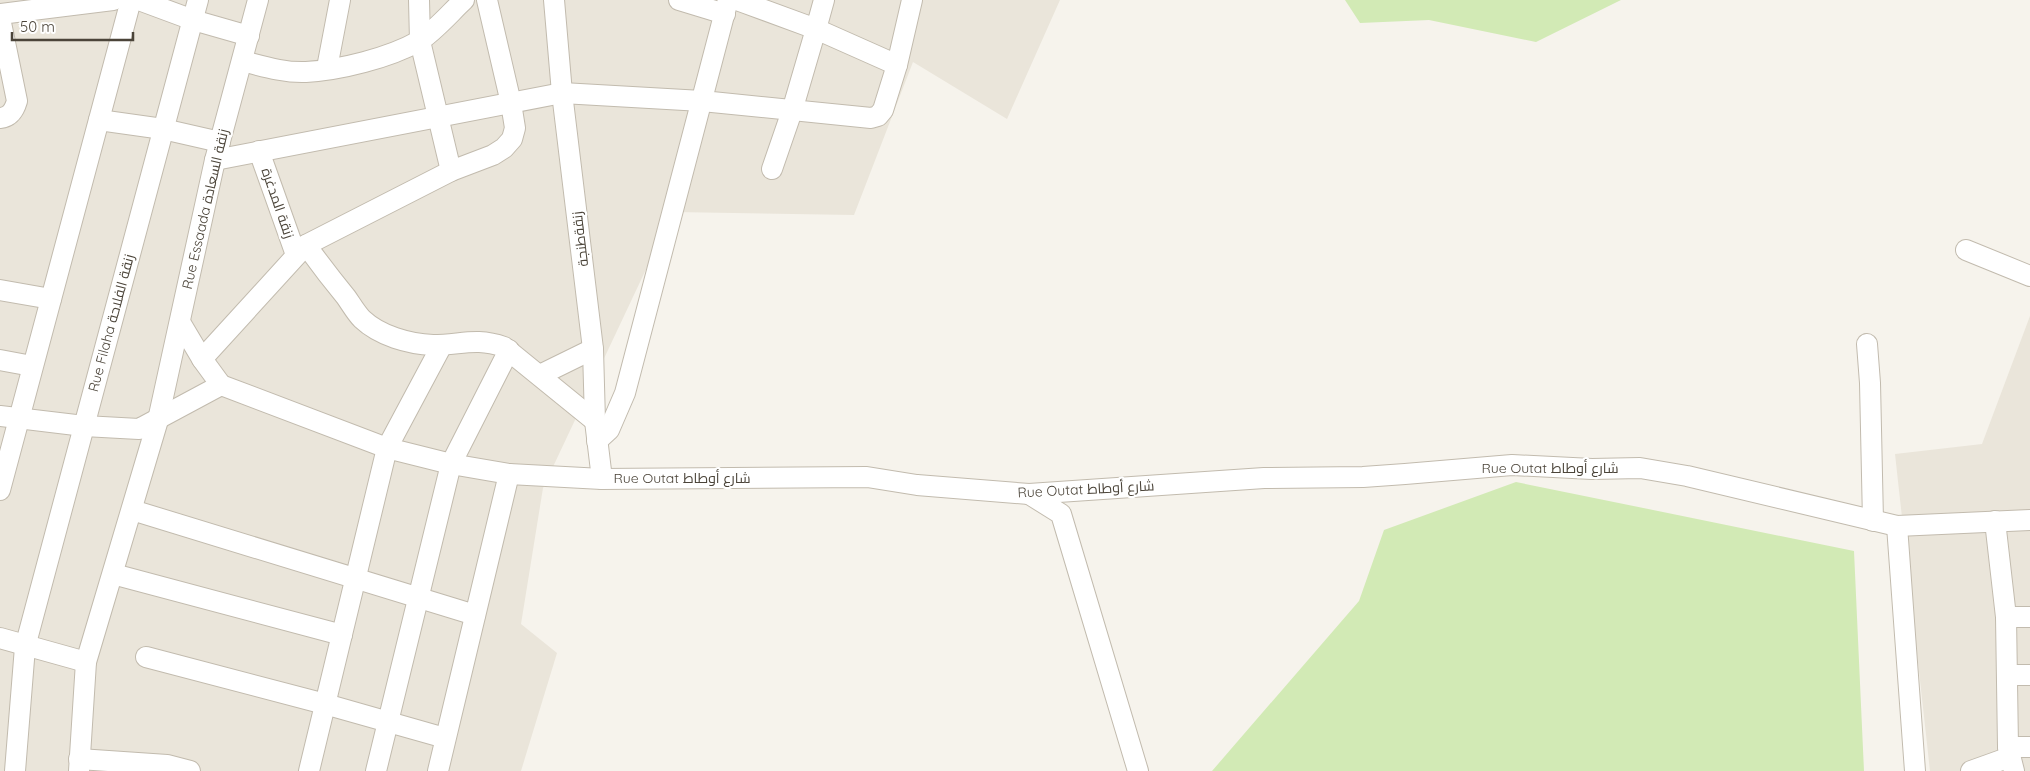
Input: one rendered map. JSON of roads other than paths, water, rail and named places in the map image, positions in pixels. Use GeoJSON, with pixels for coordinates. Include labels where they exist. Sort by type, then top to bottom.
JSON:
{"type":"FeatureCollection","features":[{"type":"Feature","properties":{"kind":"street"},"geometry":{"type":"LineString","coordinates":[[0,118],[6,117],[14,111],[17,101],[0,16],[113,0]]}},
{"type":"Feature","properties":{"kind":"street"},"geometry":{"type":"LineString","coordinates":[[0,490],[9,417],[32,366],[132,0]]}},
{"type":"Feature","properties":{"kind":"street"},"geometry":{"type":"LineString","coordinates":[[138,0],[193,20],[248,36]]}},
{"type":"Feature","properties":{"kind":"street","name":"Rue Filaha زنقة الفلاحة"},"geometry":{"type":"LineString","coordinates":[[16,771],[24,647],[198,0]]}},
{"type":"Feature","properties":{"kind":"street","name":"Rue Essaada زنقة السعادة"},"geometry":{"type":"LineString","coordinates":[[79,765],[86,662],[158,420],[218,151],[258,0]]}},
{"type":"Feature","properties":{"kind":"street"},"geometry":{"type":"LineString","coordinates":[[327,68],[340,0]]}},
{"type":"Feature","properties":{"kind":"street"},"geometry":{"type":"LineString","coordinates":[[420,0],[420,41],[451,171]]}},
{"type":"Feature","properties":{"kind":"street"},"geometry":{"type":"LineString","coordinates":[[242,61],[280,70],[305,72],[387,54],[420,41],[464,0]]}},
{"type":"Feature","properties":{"kind":"street"},"geometry":{"type":"LineString","coordinates":[[202,359],[301,250],[451,171],[493,155],[504,148],[512,139],[515,128],[511,103],[487,0]]}},
{"type":"Feature","properties":{"kind":"street","name":"زنقةطنجة"},"geometry":{"type":"LineString","coordinates":[[554,0],[562,93],[593,349],[596,431],[602,479]]}},
{"type":"Feature","properties":{"kind":"street"},"geometry":{"type":"LineString","coordinates":[[679,0],[730,5],[816,29],[897,65]]}},
{"type":"Feature","properties":{"kind":"street"},"geometry":{"type":"LineString","coordinates":[[772,169],[792,111],[824,0]]}},
{"type":"Feature","properties":{"kind":"street"},"geometry":{"type":"LineString","coordinates":[[99,120],[164,129],[218,151],[259,151],[562,93],[702,101],[862,118],[878,116],[882,110],[897,65],[912,0]]}},
{"type":"Feature","properties":{"kind":"street"},"geometry":{"type":"LineString","coordinates":[[596,431],[609,430],[624,393],[702,101],[730,5]]}},
{"type":"Feature","properties":{"kind":"street","name":"زنقة المدغرة"},"geometry":{"type":"LineString","coordinates":[[259,151],[301,250],[362,319],[398,339],[420,344],[442,345],[477,340],[504,347],[540,375],[596,431]]}},
{"type":"Feature","properties":{"kind":"street"},"geometry":{"type":"LineString","coordinates":[[1966,250],[2030,276]]}},
{"type":"Feature","properties":{"kind":"street"},"geometry":{"type":"LineString","coordinates":[[0,290],[51,299]]}},
{"type":"Feature","properties":{"kind":"street"},"geometry":{"type":"LineString","coordinates":[[9,417],[84,426],[139,429],[221,385],[202,359],[180,322]]}},
{"type":"Feature","properties":{"kind":"street"},"geometry":{"type":"LineString","coordinates":[[1867,344],[1870,383],[1873,521]]}},
{"type":"Feature","properties":{"kind":"street"},"geometry":{"type":"LineString","coordinates":[[309,771],[387,448],[442,345]]}},
{"type":"Feature","properties":{"kind":"street"},"geometry":{"type":"LineString","coordinates":[[540,375],[593,349]]}},
{"type":"Feature","properties":{"kind":"street"},"geometry":{"type":"LineString","coordinates":[[376,771],[451,464],[509,350]]}},
{"type":"Feature","properties":{"kind":"street"},"geometry":{"type":"LineString","coordinates":[[0,360],[32,366]]}},
{"type":"Feature","properties":{"kind":"street","name":"Rue Outat شارع أوطاط"},"geometry":{"type":"LineString","coordinates":[[221,385],[387,448],[451,464],[509,474],[602,479],[867,477],[917,485],[1029,494],[1264,478],[1363,477],[1512,465],[1592,469],[1640,468],[1687,476],[1897,526],[2030,520]]}},
{"type":"Feature","properties":{"kind":"street"},"geometry":{"type":"LineString","coordinates":[[438,771],[509,474]]}},
{"type":"Feature","properties":{"kind":"street"},"geometry":{"type":"LineString","coordinates":[[1029,494],[1061,514],[1138,771]]}},
{"type":"Feature","properties":{"kind":"street"},"geometry":{"type":"LineString","coordinates":[[132,510],[475,615]]}},
{"type":"Feature","properties":{"kind":"street"},"geometry":{"type":"LineString","coordinates":[[1995,521],[2006,617],[2011,759]]}},
{"type":"Feature","properties":{"kind":"street"},"geometry":{"type":"LineString","coordinates":[[1897,526],[1916,771]]}},
{"type":"Feature","properties":{"kind":"street"},"geometry":{"type":"LineString","coordinates":[[112,574],[342,635]]}},
{"type":"Feature","properties":{"kind":"street"},"geometry":{"type":"LineString","coordinates":[[2006,617],[2030,616]]}},
{"type":"Feature","properties":{"kind":"street"},"geometry":{"type":"LineString","coordinates":[[0,638],[24,647],[86,662]]}},
{"type":"Feature","properties":{"kind":"street"},"geometry":{"type":"LineString","coordinates":[[146,657],[445,738]]}},
{"type":"Feature","properties":{"kind":"street"},"geometry":{"type":"LineString","coordinates":[[2007,675],[2030,675]]}},
{"type":"Feature","properties":{"kind":"street"},"geometry":{"type":"LineString","coordinates":[[1972,771],[2011,759],[2030,747]]}},
{"type":"Feature","properties":{"kind":"street"},"geometry":{"type":"LineString","coordinates":[[79,765],[167,765],[190,771]]}}]}
